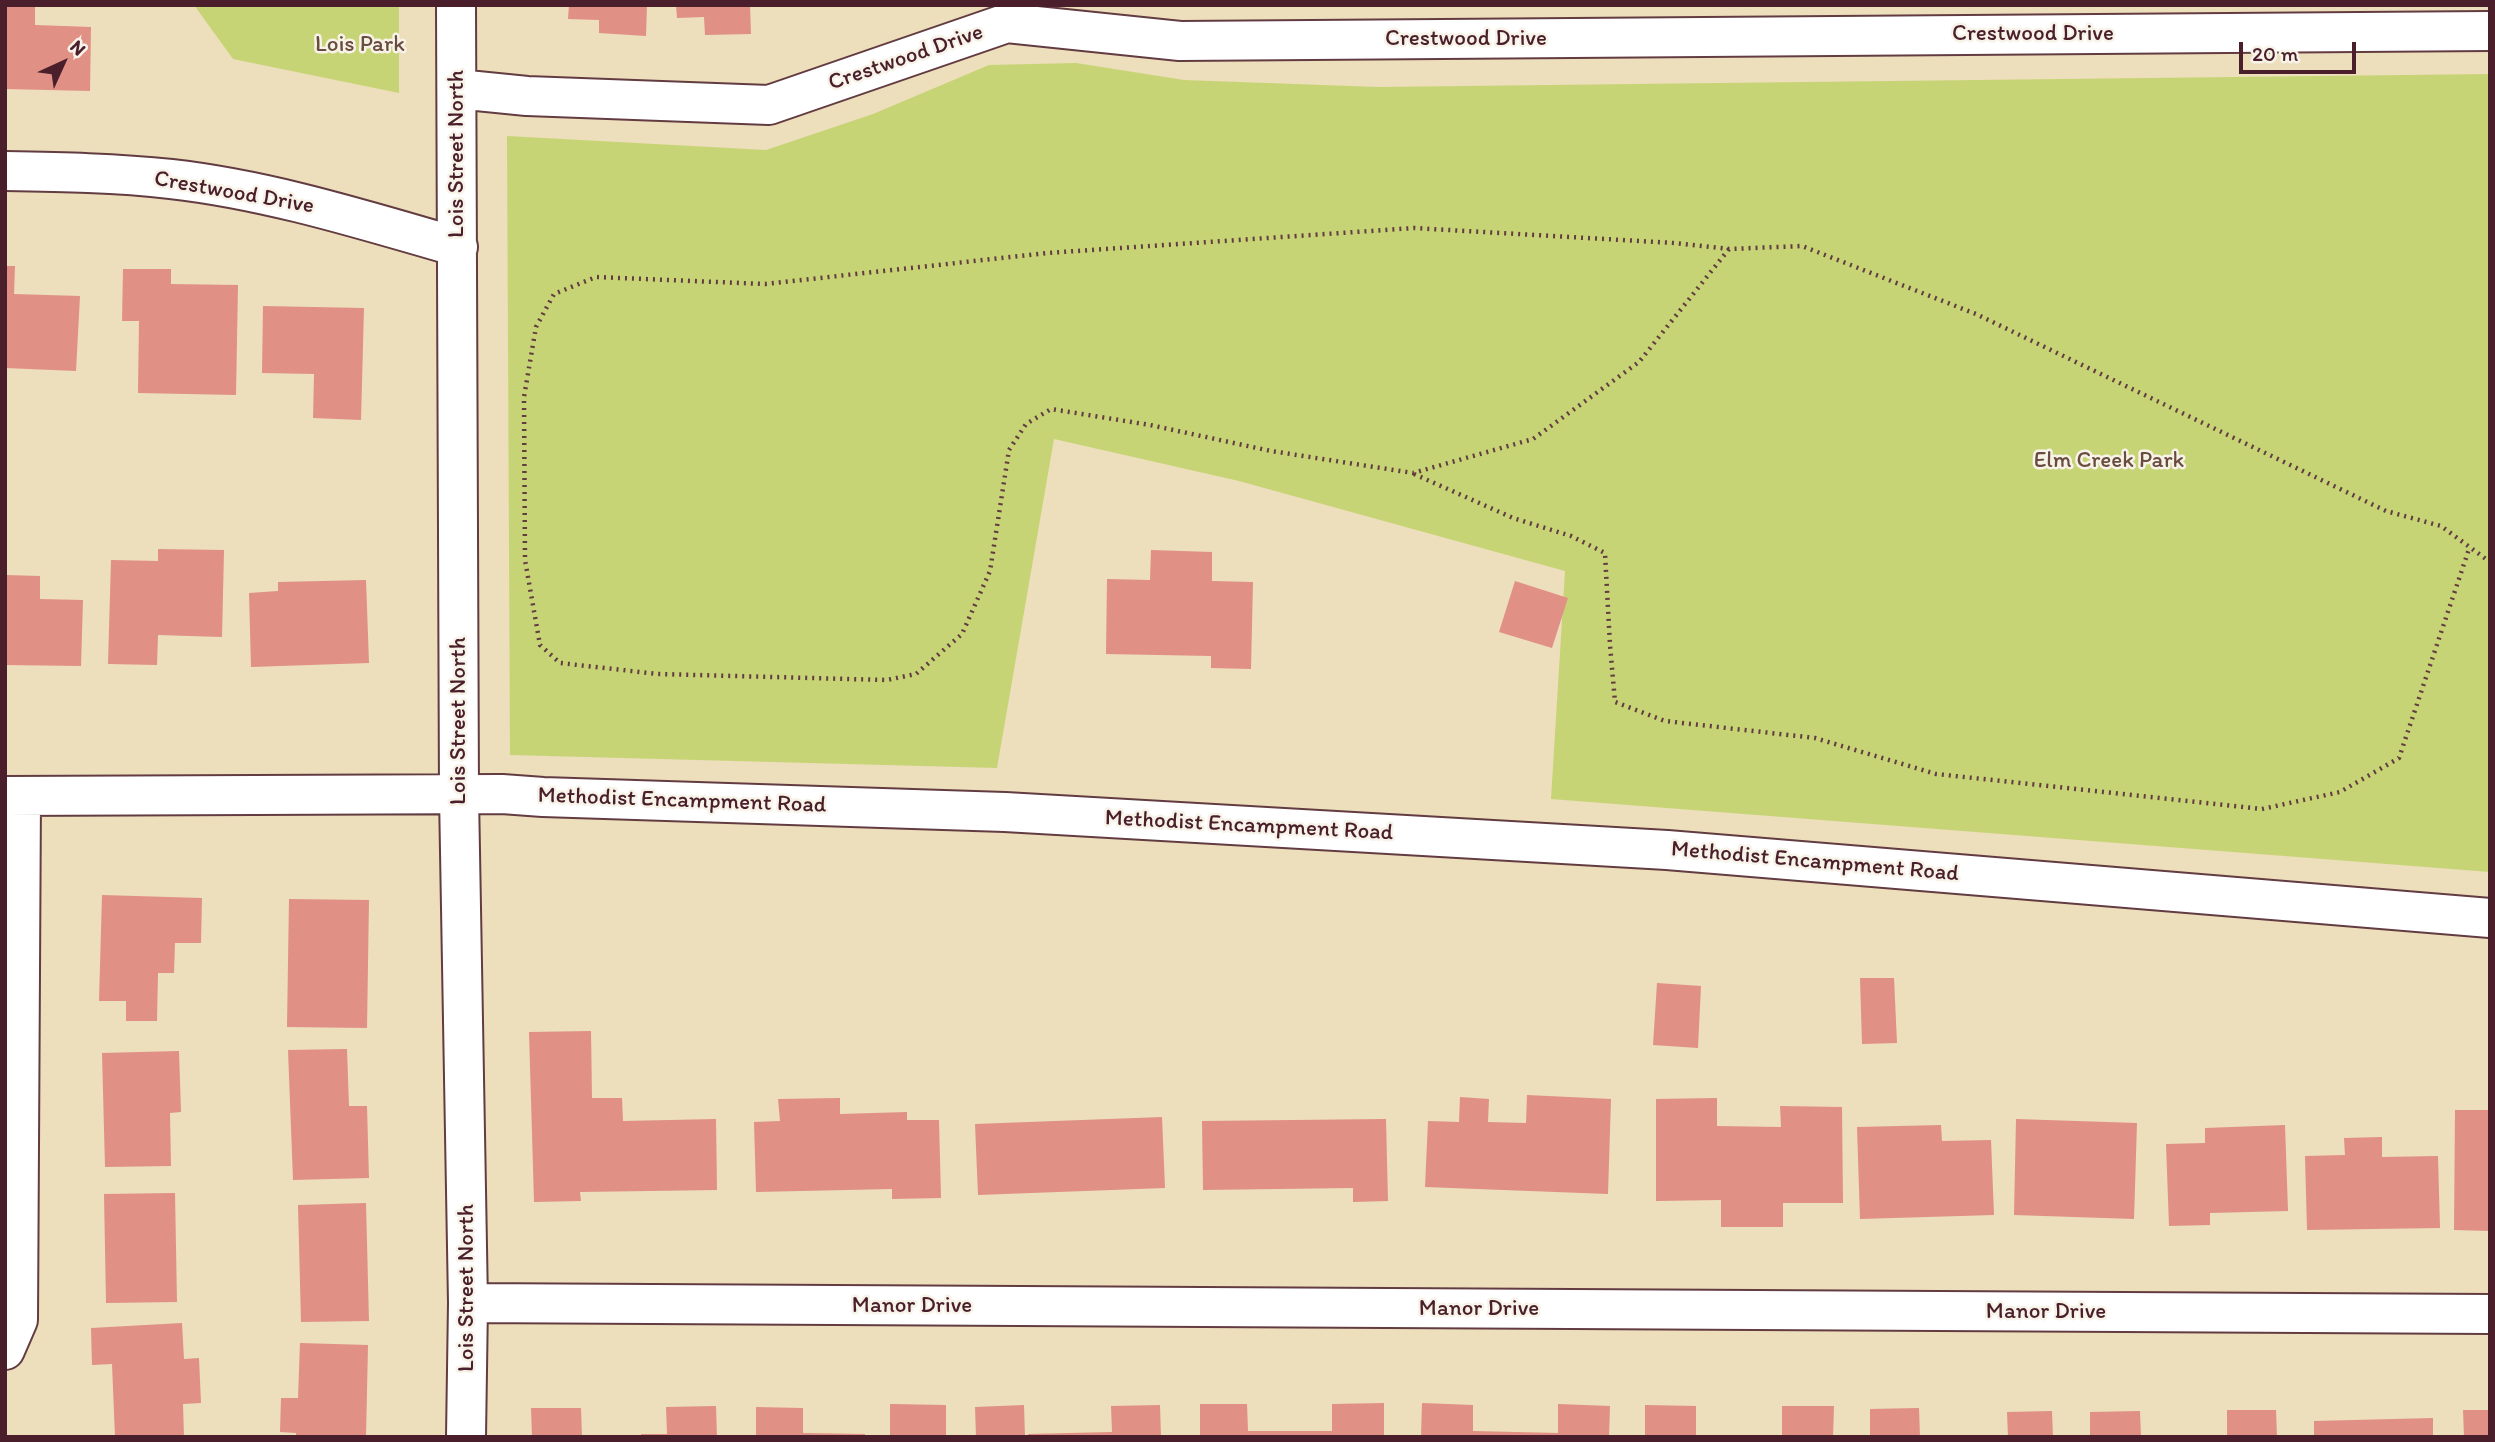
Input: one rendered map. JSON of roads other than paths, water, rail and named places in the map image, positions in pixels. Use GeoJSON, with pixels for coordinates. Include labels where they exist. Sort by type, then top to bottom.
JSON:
{"type":"FeatureCollection","features":[{"type":"Feature","properties":{"kind":"street","name":"Lois Street North"},"geometry":{"type":"LineString","coordinates":[[456,5],[459,794],[468,1303],[466,1437]]}},
{"type":"Feature","properties":{"kind":"street","name":"Crestwood Drive"},"geometry":{"type":"LineString","coordinates":[[457,89],[527,96],[769,105],[1007,23],[1180,41],[2490,31]]}},
{"type":"Feature","properties":{"kind":"street","name":"Crestwood Drive"},"geometry":{"type":"LineString","coordinates":[[5,171],[98,173],[173,179],[329,211],[458,247]]}},
{"type":"Feature","properties":{"kind":"street","name":"Methodist Encampment Road"},"geometry":{"type":"LineString","coordinates":[[13,796],[502,794],[1005,812],[1667,850],[2490,918]]}},
{"type":"Feature","properties":{"kind":"street"},"geometry":{"type":"LineString","coordinates":[[5,1350],[18,1320],[13,796]]}},
{"type":"Feature","properties":{"kind":"street","name":"Manor Drive"},"geometry":{"type":"LineString","coordinates":[[468,1303],[2490,1314]]}},
{"type":"Feature","properties":{"kind":"park label","name":"Lois Park"},"geometry":{"type":"Point","coordinates":[360,45]}},
{"type":"Feature","properties":{"kind":"park label","name":"Elm Creek Park"},"geometry":{"type":"Point","coordinates":[2109,461]}}]}
